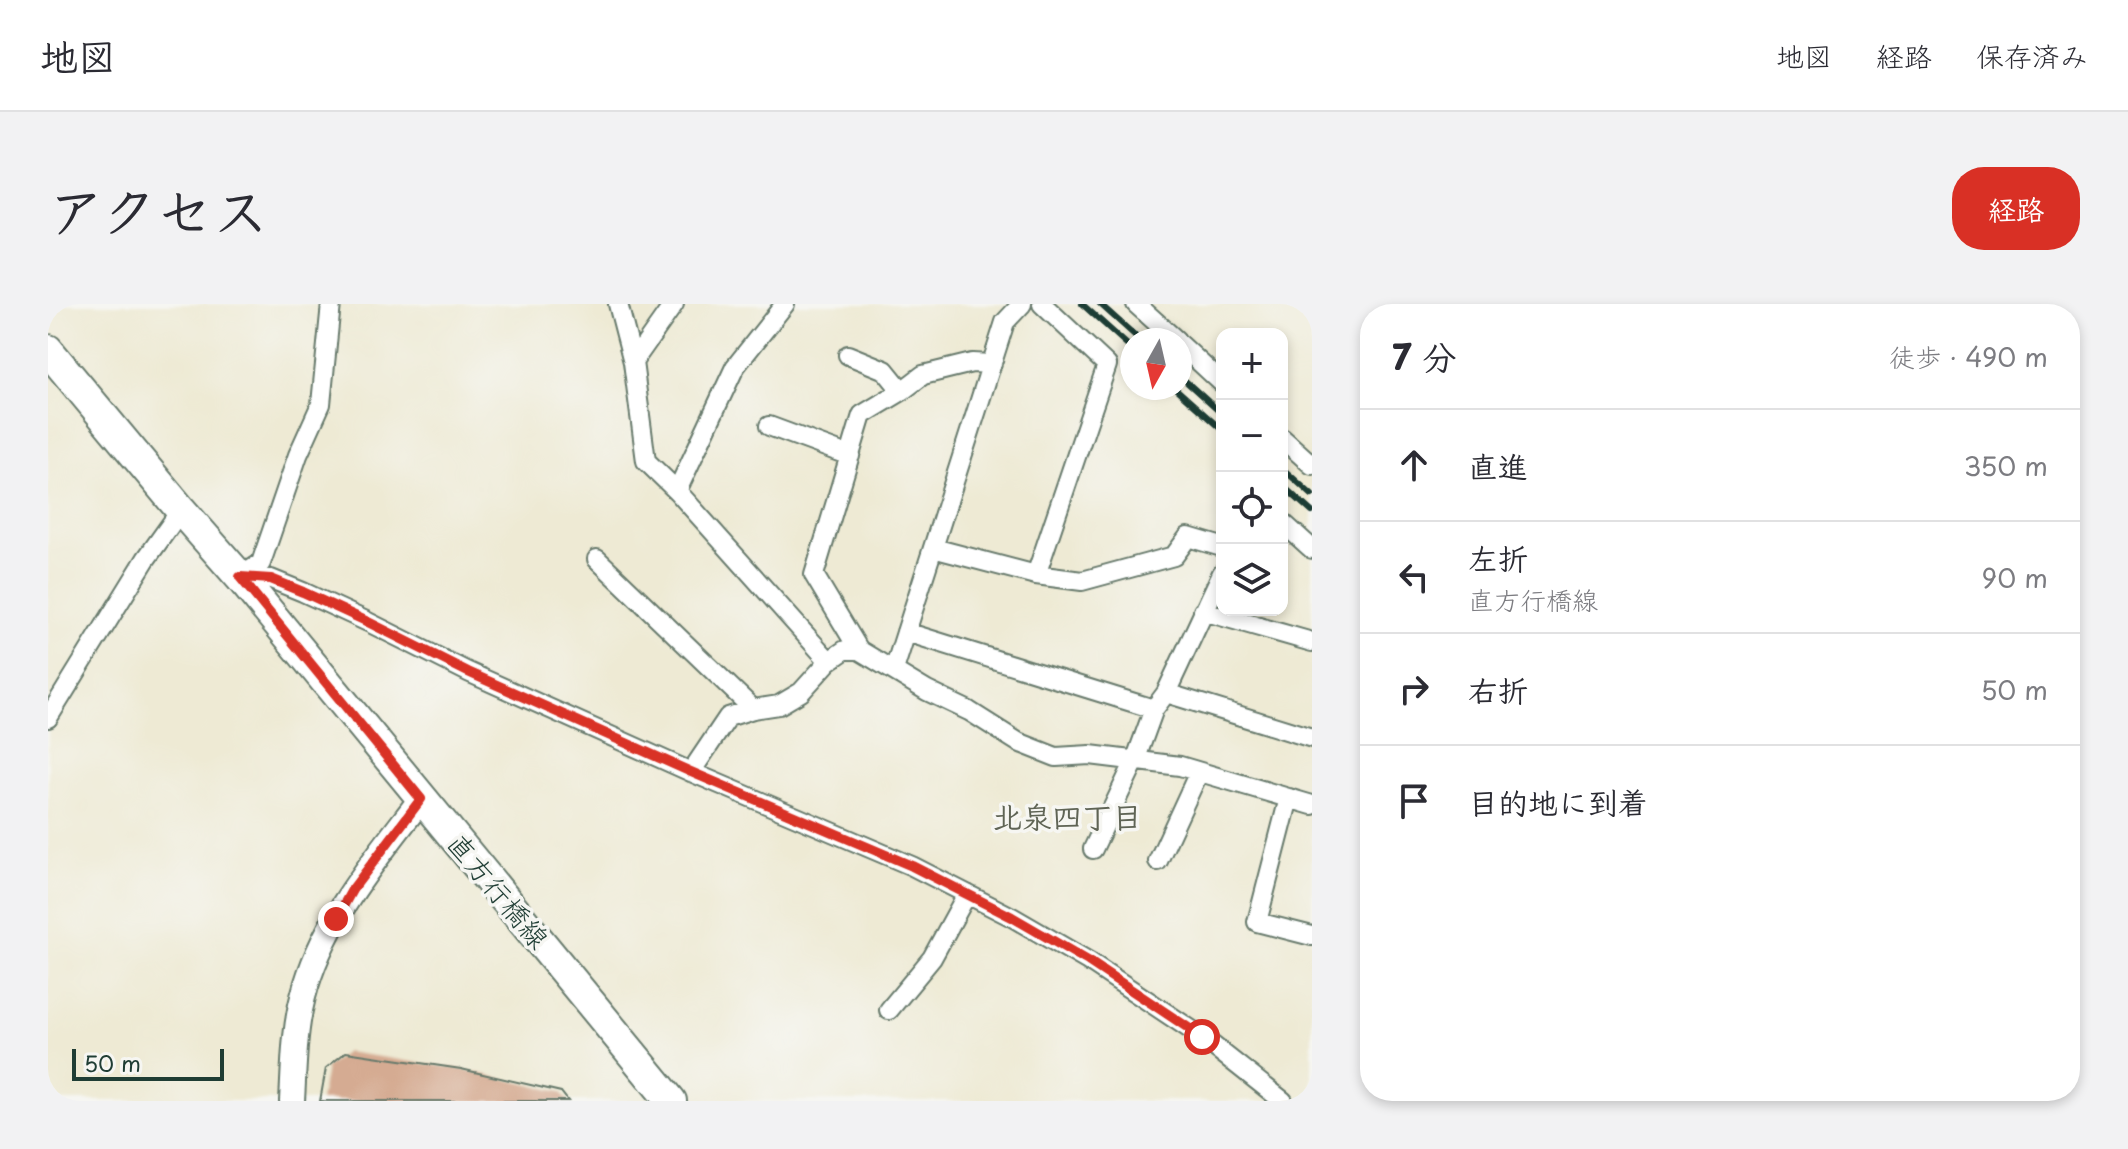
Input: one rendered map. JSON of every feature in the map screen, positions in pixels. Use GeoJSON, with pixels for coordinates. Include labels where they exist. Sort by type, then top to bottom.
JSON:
{"type":"FeatureCollection","features":[{"type":"Feature","properties":{"kind":"main road","name":"直方行橋線"},"geometry":{"type":"LineString","coordinates":[[48,350],[240,577],[671,1101]]}},
{"type":"Feature","properties":{"kind":"street"},"geometry":{"type":"LineString","coordinates":[[240,577],[261,563],[298,455],[321,404],[331,304]]}},
{"type":"Feature","properties":{"kind":"street"},"geometry":{"type":"LineString","coordinates":[[618,304],[633,362],[646,461],[677,491],[829,661]]}},
{"type":"Feature","properties":{"kind":"street"},"geometry":{"type":"LineString","coordinates":[[633,362],[674,304]]}},
{"type":"Feature","properties":{"kind":"street"},"geometry":{"type":"LineString","coordinates":[[677,491],[735,367],[785,304]]}},
{"type":"Feature","properties":{"kind":"street"},"geometry":{"type":"LineString","coordinates":[[894,670],[1005,322],[1022,304]]}},
{"type":"Feature","properties":{"kind":"street"},"geometry":{"type":"LineString","coordinates":[[1036,575],[1107,365],[1042,304]]}},
{"type":"Feature","properties":{"kind":"street"},"geometry":{"type":"LineString","coordinates":[[1136,304],[1163,328]]}},
{"type":"Feature","properties":{"kind":"street"},"geometry":{"type":"LineString","coordinates":[[848,355],[885,370],[902,391]]}},
{"type":"Feature","properties":{"kind":"street"},"geometry":{"type":"LineString","coordinates":[[1192,355],[1216,377]]}},
{"type":"Feature","properties":{"kind":"street"},"geometry":{"type":"LineString","coordinates":[[991,364],[972,363],[923,375],[862,415],[814,575],[859,650],[1018,742],[1056,757],[1090,755],[1180,766],[1289,798],[1311,801]]}},
{"type":"Feature","properties":{"kind":"street"},"geometry":{"type":"LineString","coordinates":[[769,426],[850,456]]}},
{"type":"Feature","properties":{"kind":"street"},"geometry":{"type":"LineString","coordinates":[[1288,443],[1312,465]]}},
{"type":"Feature","properties":{"kind":"street"},"geometry":{"type":"LineString","coordinates":[[48,718],[146,559],[181,510]]}},
{"type":"Feature","properties":{"kind":"street"},"geometry":{"type":"LineString","coordinates":[[1288,527],[1312,549]]}},
{"type":"Feature","properties":{"kind":"street"},"geometry":{"type":"LineString","coordinates":[[933,548],[1036,575],[1082,581],[1174,556],[1188,537],[1216,545]]}},
{"type":"Feature","properties":{"kind":"street"},"geometry":{"type":"LineString","coordinates":[[597,559],[753,709]]}},
{"type":"Feature","properties":{"kind":"street"},"geometry":{"type":"LineString","coordinates":[[240,577],[271,579],[303,592],[468,672],[912,866],[1075,954],[1143,997],[1202,1037],[1283,1101]]}},
{"type":"Feature","properties":{"kind":"street"},"geometry":{"type":"LineString","coordinates":[[1093,849],[1135,761],[1154,709],[1166,693],[1216,585]]}},
{"type":"Feature","properties":{"kind":"street"},"geometry":{"type":"LineString","coordinates":[[1203,611],[1312,642]]}},
{"type":"Feature","properties":{"kind":"street"},"geometry":{"type":"LineString","coordinates":[[906,632],[1154,709]]}},
{"type":"Feature","properties":{"kind":"street"},"geometry":{"type":"LineString","coordinates":[[691,772],[728,717],[779,705],[801,692],[829,661],[845,650],[859,650]]}},
{"type":"Feature","properties":{"kind":"street"},"geometry":{"type":"LineString","coordinates":[[1166,693],[1312,738]]}},
{"type":"Feature","properties":{"kind":"street"},"geometry":{"type":"LineString","coordinates":[[1158,861],[1199,772]]}},
{"type":"Feature","properties":{"kind":"street"},"geometry":{"type":"LineString","coordinates":[[1289,798],[1257,922],[1312,936]]}},
{"type":"Feature","properties":{"kind":"street"},"geometry":{"type":"LineString","coordinates":[[292,1101],[297,1027],[311,972],[352,890],[421,799]]}},
{"type":"Feature","properties":{"kind":"street"},"geometry":{"type":"LineString","coordinates":[[889,1010],[932,958],[967,894]]}},
{"type":"Feature","properties":{"kind":"building"},"geometry":{"type":"Polygon","coordinates":[[[346,1052],[461,1069],[561,1092],[568,1101],[320,1101],[326,1068],[346,1052]]]}},
{"type":"Feature","properties":{"kind":"railway"},"geometry":{"type":"LineString","coordinates":[[1082,304],[1120,338]]}},
{"type":"Feature","properties":{"kind":"railway"},"geometry":{"type":"LineString","coordinates":[[1100,304],[1127,328]]}},
{"type":"Feature","properties":{"kind":"railway"},"geometry":{"type":"LineString","coordinates":[[1192,387],[1216,409]]}},
{"type":"Feature","properties":{"kind":"railway"},"geometry":{"type":"LineString","coordinates":[[1188,400],[1216,425]]}},
{"type":"Feature","properties":{"kind":"railway"},"geometry":{"type":"LineString","coordinates":[[1286,472],[1312,495]]}},
{"type":"Feature","properties":{"kind":"railway"},"geometry":{"type":"LineString","coordinates":[[1288,490],[1312,512]]}},
{"type":"Feature","properties":{"kind":"district","name":"北泉四丁目"},"geometry":{"type":"Point","coordinates":[1067,818]}},
{"type":"Feature","properties":{"kind":"route"},"geometry":{"type":"LineString","coordinates":[[336,919],[352,890],[421,799],[240,577],[271,579],[303,592],[468,672],[912,866],[1012,917],[1088,961],[1202,1037]]}}]}
